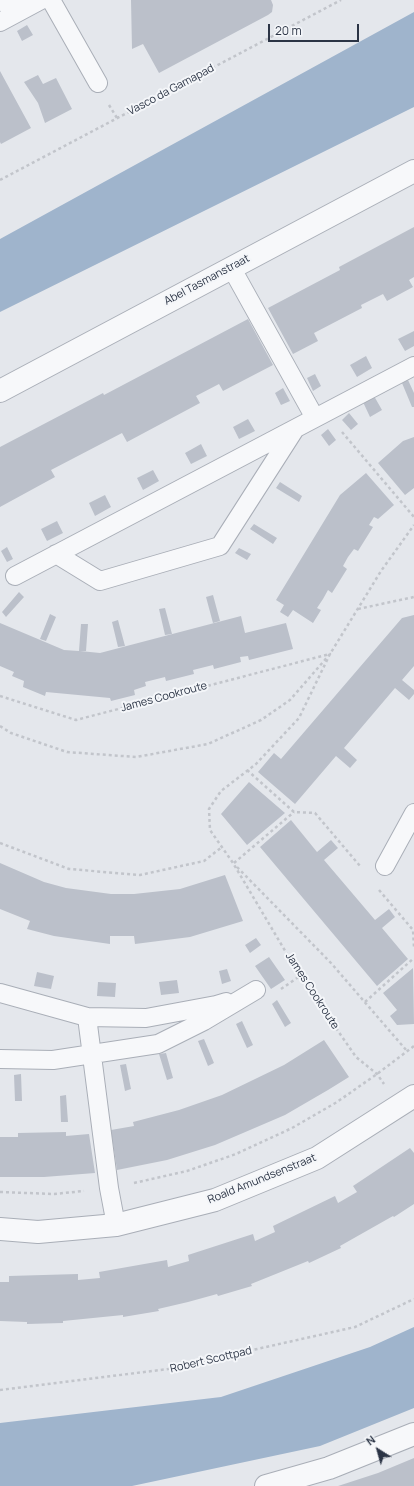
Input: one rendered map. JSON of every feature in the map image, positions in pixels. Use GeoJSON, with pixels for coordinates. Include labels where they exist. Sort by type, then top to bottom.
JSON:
{"type":"FeatureCollection","features":[{"type":"Feature","properties":{"kind":"street","name":"Abel Tasmanstraat"},"geometry":{"type":"LineString","coordinates":[[0,391],[230,267],[414,171]]}},
{"type":"Feature","properties":{"kind":"street","name":"Roald Amundsenstraat"},"geometry":{"type":"LineString","coordinates":[[0,1229],[38,1232],[116,1225],[215,1200],[317,1158],[406,1101]]}},
{"type":"Feature","properties":{"kind":"street"},"geometry":{"type":"LineString","coordinates":[[266,1486],[329,1468],[414,1434]]}},
{"type":"Feature","properties":{"kind":"lane"},"geometry":{"type":"LineString","coordinates":[[0,22],[41,0]]}},
{"type":"Feature","properties":{"kind":"lane"},"geometry":{"type":"LineString","coordinates":[[51,0],[98,83]]}},
{"type":"Feature","properties":{"kind":"lane"},"geometry":{"type":"LineString","coordinates":[[0,1],[22,10]]}},
{"type":"Feature","properties":{"kind":"lane"},"geometry":{"type":"LineString","coordinates":[[230,267],[320,416]]}},
{"type":"Feature","properties":{"kind":"lane"},"geometry":{"type":"LineString","coordinates":[[15,576],[414,366]]}},
{"type":"Feature","properties":{"kind":"lane"},"geometry":{"type":"LineString","coordinates":[[56,554],[100,581],[220,546],[295,429]]}},
{"type":"Feature","properties":{"kind":"lane"},"geometry":{"type":"LineString","coordinates":[[385,866],[414,813]]}},
{"type":"Feature","properties":{"kind":"lane"},"geometry":{"type":"LineString","coordinates":[[0,993],[87,1017],[146,1018],[216,1005],[256,990],[204,1022],[158,1044],[54,1060],[0,1059]]}},
{"type":"Feature","properties":{"kind":"lane"},"geometry":{"type":"LineString","coordinates":[[87,1017],[109,1188],[116,1225]]}},
{"type":"Feature","properties":{"kind":"path","name":"Vasco da Gamapad"},"geometry":{"type":"LineString","coordinates":[[0,180],[341,0]]}},
{"type":"Feature","properties":{"kind":"path"},"geometry":{"type":"LineString","coordinates":[[320,416],[414,517]]}},
{"type":"Feature","properties":{"kind":"path","name":"James Cookroute"},"geometry":{"type":"LineString","coordinates":[[406,1101],[377,1074],[356,1058],[305,982],[233,863],[210,830],[209,809],[221,791],[256,764],[299,718],[330,654],[381,571],[414,525]]}},
{"type":"Feature","properties":{"kind":"path"},"geometry":{"type":"LineString","coordinates":[[358,609],[414,597]]}},
{"type":"Feature","properties":{"kind":"path","name":"James Cookroute"},"geometry":{"type":"LineString","coordinates":[[0,696],[76,720],[330,654]]}},
{"type":"Feature","properties":{"kind":"path","name":"James Cookroute"},"geometry":{"type":"LineString","coordinates":[[0,726],[11,733],[67,752],[136,756],[208,744],[260,720],[290,700],[330,654]]}},
{"type":"Feature","properties":{"kind":"path"},"geometry":{"type":"LineString","coordinates":[[247,770],[294,812],[315,813],[364,872]]}},
{"type":"Feature","properties":{"kind":"path"},"geometry":{"type":"LineString","coordinates":[[294,812],[233,863],[331,963],[407,1051]]}},
{"type":"Feature","properties":{"kind":"path"},"geometry":{"type":"LineString","coordinates":[[0,843],[69,869],[140,875],[204,861],[222,847]]}},
{"type":"Feature","properties":{"kind":"path"},"geometry":{"type":"LineString","coordinates":[[379,889],[413,930],[414,948]]}},
{"type":"Feature","properties":{"kind":"path"},"geometry":{"type":"LineString","coordinates":[[365,1002],[414,958]]}},
{"type":"Feature","properties":{"kind":"path"},"geometry":{"type":"LineString","coordinates":[[0,1192],[54,1194],[109,1188],[187,1170],[236,1154],[292,1128],[337,1102],[414,1046]]}},
{"type":"Feature","properties":{"kind":"path","name":"Robert Scottpad"},"geometry":{"type":"LineString","coordinates":[[0,1390],[168,1370],[355,1327],[414,1300]]}},
{"type":"Feature","properties":{"kind":"water"},"geometry":{"type":"Polygon","coordinates":[[[414,12],[414,107],[0,312],[0,239],[414,12]]]}},
{"type":"Feature","properties":{"kind":"water"},"geometry":{"type":"Polygon","coordinates":[[[414,1327],[414,1408],[320,1446],[132,1486],[0,1486],[0,1423],[221,1397],[370,1347],[414,1327]]]}},
{"type":"Feature","properties":{"kind":"building"},"geometry":{"type":"Polygon","coordinates":[[[131,0],[271,0],[273,5],[272,12],[268,15],[159,73],[143,44],[132,49],[131,0]]]}},
{"type":"Feature","properties":{"kind":"building"},"geometry":{"type":"Polygon","coordinates":[[[27,25],[33,35],[22,41],[17,31],[27,25]]]}},
{"type":"Feature","properties":{"kind":"building"},"geometry":{"type":"Polygon","coordinates":[[[0,71],[31,128],[1,144],[0,142],[0,71]]]}},
{"type":"Feature","properties":{"kind":"building"},"geometry":{"type":"Polygon","coordinates":[[[38,75],[43,84],[56,78],[72,109],[45,123],[38,103],[24,82],[38,75]]]}},
{"type":"Feature","properties":{"kind":"building"},"geometry":{"type":"Polygon","coordinates":[[[414,227],[414,277],[409,280],[413,287],[387,301],[383,294],[361,305],[362,308],[314,333],[318,341],[293,354],[268,308],[340,270],[339,267],[414,227]]]}},
{"type":"Feature","properties":{"kind":"building"},"geometry":{"type":"Polygon","coordinates":[[[248,319],[273,365],[223,391],[219,384],[196,396],[200,403],[127,442],[122,433],[51,470],[55,477],[0,507],[0,447],[103,393],[104,395],[248,319]]]}},
{"type":"Feature","properties":{"kind":"building"},"geometry":{"type":"Polygon","coordinates":[[[414,331],[414,346],[405,351],[398,339],[414,331]]]}},
{"type":"Feature","properties":{"kind":"building"},"geometry":{"type":"Polygon","coordinates":[[[366,356],[372,368],[357,377],[350,365],[366,356]]]}},
{"type":"Feature","properties":{"kind":"building"},"geometry":{"type":"Polygon","coordinates":[[[315,374],[321,386],[313,391],[307,378],[315,374]]]}},
{"type":"Feature","properties":{"kind":"building"},"geometry":{"type":"Polygon","coordinates":[[[408,380],[414,393],[414,407],[412,407],[402,383],[408,380]]]}},
{"type":"Feature","properties":{"kind":"building"},"geometry":{"type":"Polygon","coordinates":[[[283,388],[290,401],[281,405],[275,393],[283,388]]]}},
{"type":"Feature","properties":{"kind":"building"},"geometry":{"type":"Polygon","coordinates":[[[374,396],[382,410],[370,417],[363,402],[374,396]]]}},
{"type":"Feature","properties":{"kind":"building"},"geometry":{"type":"Polygon","coordinates":[[[349,413],[358,424],[351,430],[342,420],[349,413]]]}},
{"type":"Feature","properties":{"kind":"building"},"geometry":{"type":"Polygon","coordinates":[[[248,419],[255,431],[239,439],[233,427],[248,419]]]}},
{"type":"Feature","properties":{"kind":"building"},"geometry":{"type":"Polygon","coordinates":[[[328,429],[336,440],[329,446],[321,435],[328,429]]]}},
{"type":"Feature","properties":{"kind":"building"},"geometry":{"type":"Polygon","coordinates":[[[414,437],[414,488],[405,495],[378,463],[403,441],[414,437]]]}},
{"type":"Feature","properties":{"kind":"building"},"geometry":{"type":"Polygon","coordinates":[[[201,444],[207,456],[191,464],[185,453],[201,444]]]}},
{"type":"Feature","properties":{"kind":"building"},"geometry":{"type":"Polygon","coordinates":[[[153,470],[159,481],[143,490],[137,478],[153,470]]]}},
{"type":"Feature","properties":{"kind":"building"},"geometry":{"type":"Polygon","coordinates":[[[366,473],[394,505],[378,519],[374,517],[369,525],[373,527],[358,551],[354,549],[348,557],[343,566],[347,569],[332,593],[328,590],[317,608],[321,610],[313,623],[293,610],[288,617],[280,612],[284,605],[276,600],[340,495],[366,473]]]}},
{"type":"Feature","properties":{"kind":"building"},"geometry":{"type":"Polygon","coordinates":[[[280,482],[302,496],[299,502],[276,488],[280,482]]]}},
{"type":"Feature","properties":{"kind":"building"},"geometry":{"type":"Polygon","coordinates":[[[105,495],[111,507],[95,516],[89,503],[105,495]]]}},
{"type":"Feature","properties":{"kind":"building"},"geometry":{"type":"Polygon","coordinates":[[[57,521],[63,533],[47,541],[41,529],[57,521]]]}},
{"type":"Feature","properties":{"kind":"building"},"geometry":{"type":"Polygon","coordinates":[[[254,524],[277,538],[273,544],[250,529],[254,524]]]}},
{"type":"Feature","properties":{"kind":"building"},"geometry":{"type":"Polygon","coordinates":[[[7,547],[13,559],[7,562],[1,551],[7,547]]]}},
{"type":"Feature","properties":{"kind":"building"},"geometry":{"type":"Polygon","coordinates":[[[239,548],[251,554],[247,560],[235,553],[239,548]]]}},
{"type":"Feature","properties":{"kind":"building"},"geometry":{"type":"Polygon","coordinates":[[[19,592],[24,597],[6,617],[2,612],[19,592]]]}},
{"type":"Feature","properties":{"kind":"building"},"geometry":{"type":"Polygon","coordinates":[[[213,595],[220,621],[213,623],[206,597],[213,595]]]}},
{"type":"Feature","properties":{"kind":"building"},"geometry":{"type":"Polygon","coordinates":[[[165,608],[172,634],[165,635],[159,609],[165,608]]]}},
{"type":"Feature","properties":{"kind":"building"},"geometry":{"type":"Polygon","coordinates":[[[50,614],[56,617],[46,641],[40,639],[50,614]]]}},
{"type":"Feature","properties":{"kind":"building"},"geometry":{"type":"Polygon","coordinates":[[[414,615],[414,666],[402,680],[414,690],[414,694],[409,700],[395,688],[344,748],[357,760],[350,768],[336,756],[295,804],[258,772],[274,753],[281,759],[402,618],[414,615]]]}},
{"type":"Feature","properties":{"kind":"building"},"geometry":{"type":"Polygon","coordinates":[[[241,616],[245,633],[286,623],[293,649],[249,660],[248,656],[240,657],[241,662],[214,669],[213,665],[193,670],[194,674],[166,681],[165,677],[145,682],[146,686],[134,690],[135,695],[111,701],[110,698],[46,692],[45,696],[23,687],[24,681],[12,676],[14,672],[0,666],[0,623],[64,650],[79,651],[81,624],[88,624],[86,651],[80,651],[100,653],[241,616]]]}},
{"type":"Feature","properties":{"kind":"building"},"geometry":{"type":"Polygon","coordinates":[[[118,620],[125,646],[118,647],[112,622],[118,620]]]}},
{"type":"Feature","properties":{"kind":"building"},"geometry":{"type":"Polygon","coordinates":[[[249,782],[285,813],[247,845],[221,814],[249,782]]]}},
{"type":"Feature","properties":{"kind":"building"},"geometry":{"type":"Polygon","coordinates":[[[291,820],[317,852],[331,840],[338,848],[324,860],[375,920],[389,909],[395,917],[382,928],[408,959],[377,986],[260,847],[291,820]]]}},
{"type":"Feature","properties":{"kind":"building"},"geometry":{"type":"Polygon","coordinates":[[[0,863],[44,882],[66,888],[111,894],[134,894],[180,889],[225,875],[243,921],[190,937],[135,944],[134,936],[110,936],[110,944],[54,936],[27,929],[30,921],[0,909],[0,863]]]}},
{"type":"Feature","properties":{"kind":"building"},"geometry":{"type":"Polygon","coordinates":[[[256,938],[261,945],[250,953],[245,945],[256,938]]]}},
{"type":"Feature","properties":{"kind":"building"},"geometry":{"type":"Polygon","coordinates":[[[269,957],[285,980],[271,989],[255,966],[269,957]]]}},
{"type":"Feature","properties":{"kind":"building"},"geometry":{"type":"Polygon","coordinates":[[[413,968],[414,1024],[397,1025],[390,1016],[397,1010],[383,993],[413,968]]]}},
{"type":"Feature","properties":{"kind":"building"},"geometry":{"type":"Polygon","coordinates":[[[227,969],[231,981],[222,984],[219,971],[227,969]]]}},
{"type":"Feature","properties":{"kind":"building"},"geometry":{"type":"Polygon","coordinates":[[[37,972],[54,976],[51,989],[34,986],[37,972]]]}},
{"type":"Feature","properties":{"kind":"building"},"geometry":{"type":"Polygon","coordinates":[[[177,980],[179,993],[161,995],[159,982],[177,980]]]}},
{"type":"Feature","properties":{"kind":"building"},"geometry":{"type":"Polygon","coordinates":[[[98,982],[116,983],[115,997],[97,996],[98,982]]]}},
{"type":"Feature","properties":{"kind":"building"},"geometry":{"type":"Polygon","coordinates":[[[277,1000],[291,1023],[285,1027],[272,1004],[277,1000]]]}},
{"type":"Feature","properties":{"kind":"building"},"geometry":{"type":"Polygon","coordinates":[[[242,1021],[253,1045],[247,1048],[236,1024],[242,1021]]]}},
{"type":"Feature","properties":{"kind":"building"},"geometry":{"type":"Polygon","coordinates":[[[204,1039],[214,1063],[208,1066],[198,1041],[204,1039]]]}},
{"type":"Feature","properties":{"kind":"building"},"geometry":{"type":"Polygon","coordinates":[[[324,1040],[349,1077],[285,1115],[215,1145],[167,1160],[117,1170],[111,1130],[134,1126],[133,1122],[179,1110],[222,1095],[284,1065],[324,1040]]]}},
{"type":"Feature","properties":{"kind":"building"},"geometry":{"type":"Polygon","coordinates":[[[166,1053],[173,1078],[167,1080],[159,1054],[166,1053]]]}},
{"type":"Feature","properties":{"kind":"building"},"geometry":{"type":"Polygon","coordinates":[[[126,1064],[131,1089],[125,1091],[120,1065],[126,1064]]]}},
{"type":"Feature","properties":{"kind":"building"},"geometry":{"type":"Polygon","coordinates":[[[21,1074],[22,1101],[15,1101],[14,1075],[21,1074]]]}},
{"type":"Feature","properties":{"kind":"building"},"geometry":{"type":"Polygon","coordinates":[[[66,1095],[68,1122],[61,1122],[60,1096],[66,1095]]]}},
{"type":"Feature","properties":{"kind":"building"},"geometry":{"type":"Polygon","coordinates":[[[66,1132],[66,1136],[89,1134],[95,1173],[44,1177],[0,1177],[0,1137],[18,1137],[18,1133],[66,1132]]]}},
{"type":"Feature","properties":{"kind":"building"},"geometry":{"type":"Polygon","coordinates":[[[410,1148],[414,1153],[414,1204],[394,1217],[393,1216],[340,1246],[341,1248],[309,1263],[308,1261],[251,1284],[252,1286],[218,1296],[217,1294],[158,1309],[159,1311],[123,1317],[123,1315],[63,1321],[63,1323],[27,1324],[27,1322],[0,1321],[0,1282],[9,1282],[9,1276],[78,1274],[78,1280],[100,1278],[99,1272],[167,1260],[168,1267],[189,1261],[188,1255],[253,1234],[255,1241],[275,1232],[273,1226],[335,1196],[338,1203],[357,1192],[353,1186],[410,1148]]]}},
{"type":"Feature","properties":{"kind":"building"},"geometry":{"type":"Polygon","coordinates":[[[414,1458],[414,1486],[338,1486],[378,1473],[414,1458]]]}}]}
